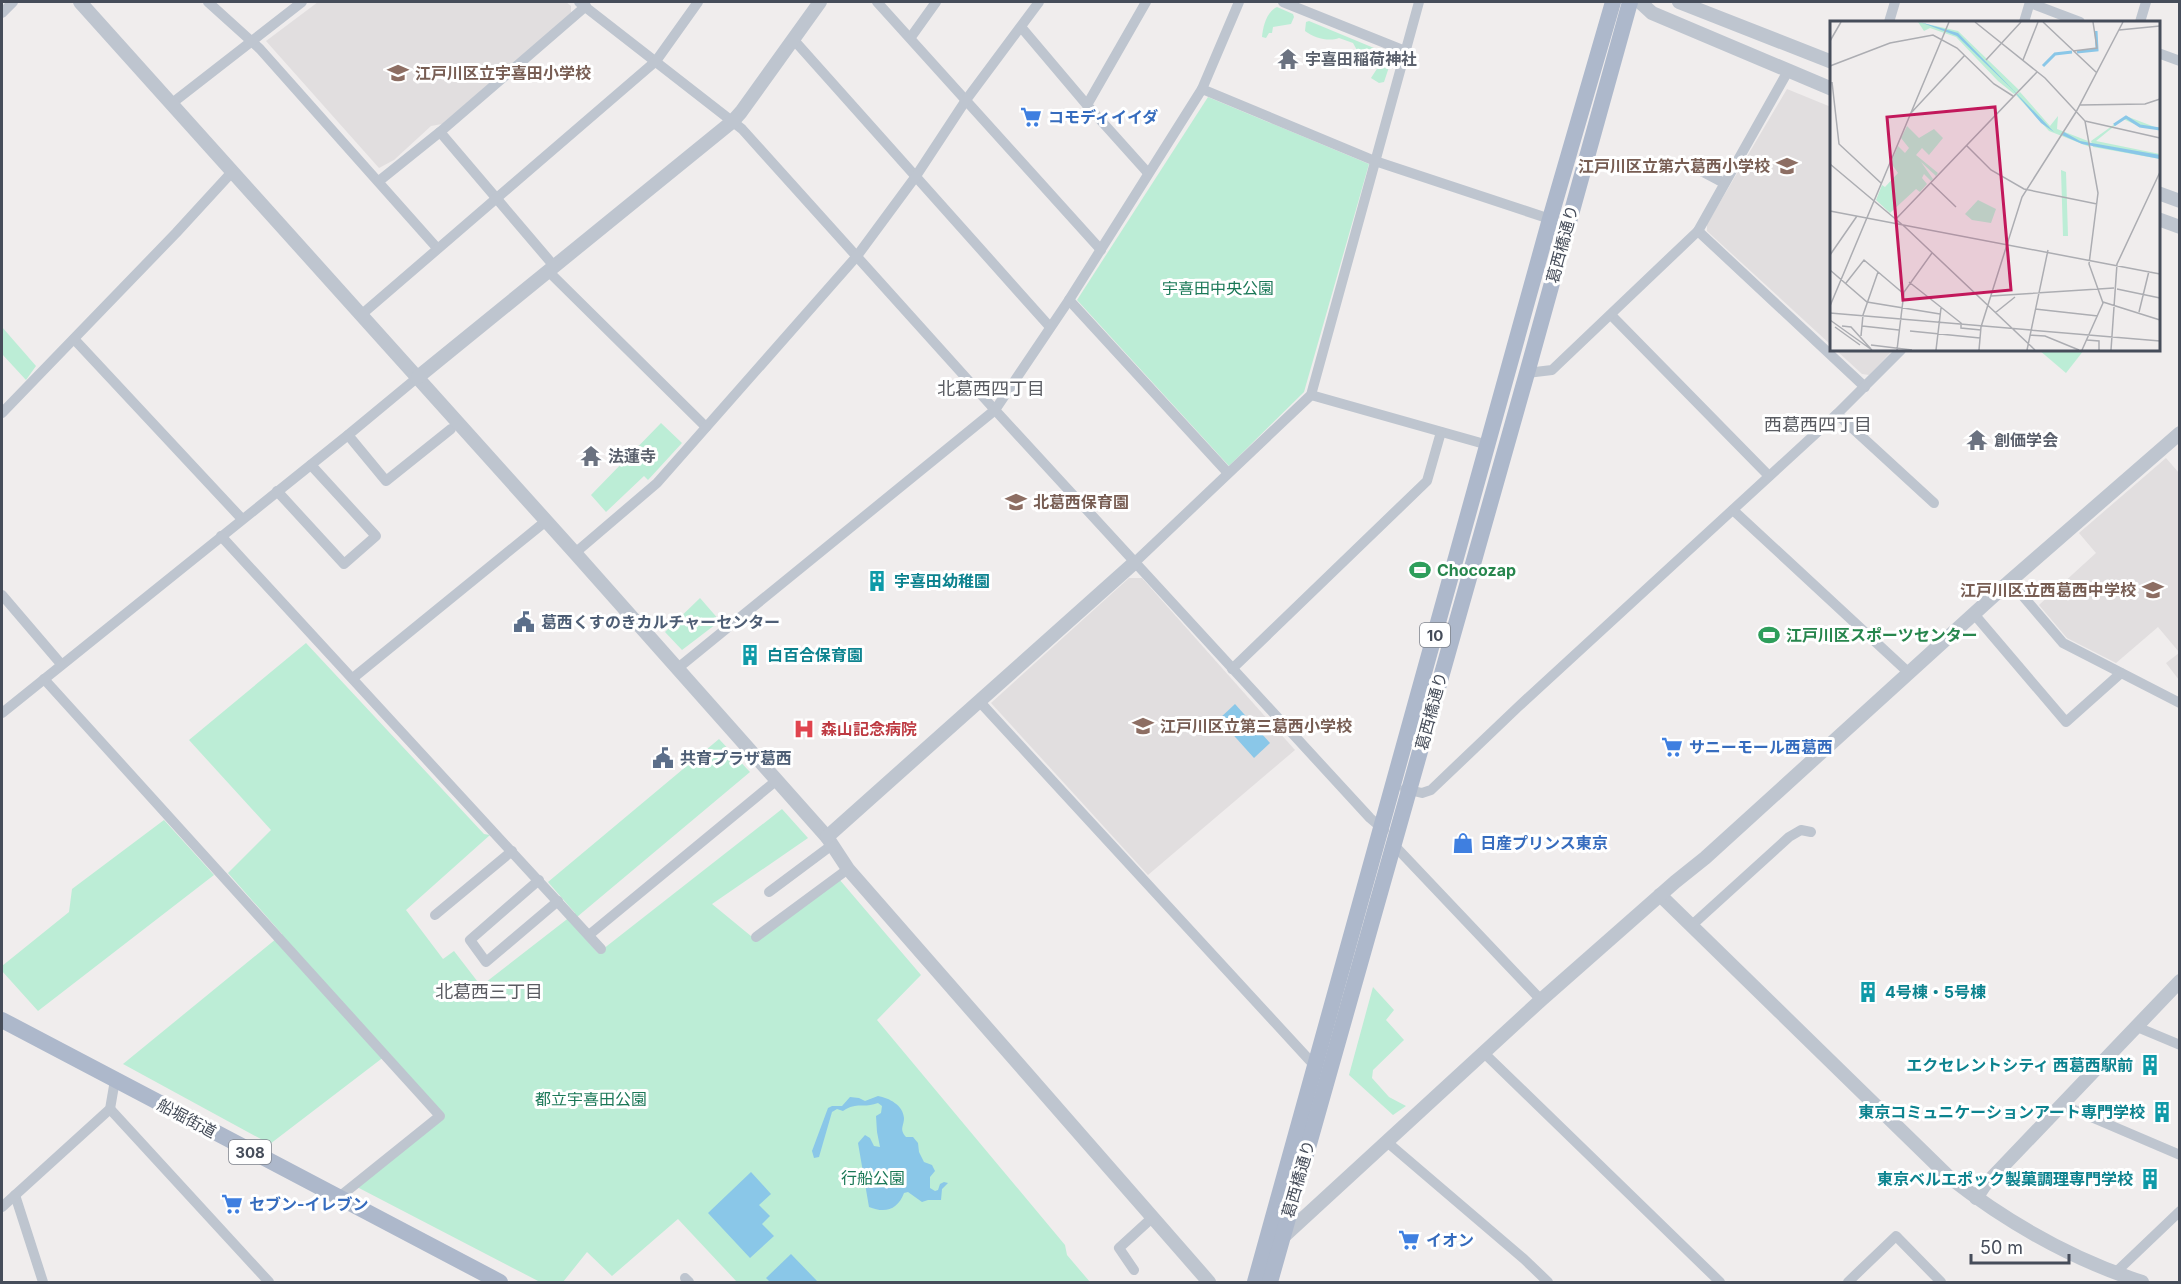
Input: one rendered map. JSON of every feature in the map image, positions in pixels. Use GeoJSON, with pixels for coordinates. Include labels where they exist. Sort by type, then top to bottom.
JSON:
{"type":"FeatureCollection","features":[{"type":"Feature","properties":{"kind":"main road","name":"葛西橋通り"},"geometry":{"type":"LineString","coordinates":[[1270,1282],[1394,845],[1401,788],[1488,445],[1613,2]]}},
{"type":"Feature","properties":{"kind":"main road","name":"葛西橋通り"},"geometry":{"type":"LineString","coordinates":[[1257,1276],[1382,826],[1401,788],[1527,373],[1630,2]]}},
{"type":"Feature","properties":{"kind":"main road","name":"船堀街道"},"geometry":{"type":"LineString","coordinates":[[2,1020],[500,1282]]}},
{"type":"Feature","properties":{"kind":"street"},"geometry":{"type":"LineString","coordinates":[[2,14],[13,2]]}},
{"type":"Feature","properties":{"kind":"street"},"geometry":{"type":"LineString","coordinates":[[80,2],[777,780],[830,841],[848,869],[1209,1282]]}},
{"type":"Feature","properties":{"kind":"street"},"geometry":{"type":"LineString","coordinates":[[208,2],[251,41],[437,248]]}},
{"type":"Feature","properties":{"kind":"street"},"geometry":{"type":"LineString","coordinates":[[171,104],[302,2]]}},
{"type":"Feature","properties":{"kind":"street"},"geometry":{"type":"LineString","coordinates":[[361,315],[656,60],[698,2]]}},
{"type":"Feature","properties":{"kind":"street"},"geometry":{"type":"LineString","coordinates":[[2,713],[733,121],[820,2]]}},
{"type":"Feature","properties":{"kind":"street"},"geometry":{"type":"LineString","coordinates":[[877,2],[1101,250]]}},
{"type":"Feature","properties":{"kind":"street"},"geometry":{"type":"LineString","coordinates":[[911,37],[936,2]]}},
{"type":"Feature","properties":{"kind":"street"},"geometry":{"type":"LineString","coordinates":[[575,553],[657,483],[857,256],[916,176],[966,100],[1039,2]]}},
{"type":"Feature","properties":{"kind":"street"},"geometry":{"type":"LineString","coordinates":[[1087,105],[1146,2]]}},
{"type":"Feature","properties":{"kind":"street"},"geometry":{"type":"LineString","coordinates":[[678,668],[995,410],[1069,300],[1202,89],[1239,2]]}},
{"type":"Feature","properties":{"kind":"street"},"geometry":{"type":"LineString","coordinates":[[1283,2],[1405,51]]}},
{"type":"Feature","properties":{"kind":"street"},"geometry":{"type":"LineString","coordinates":[[769,892],[830,841],[979,701],[1134,562],[1311,395],[1419,2]]}},
{"type":"Feature","properties":{"kind":"street"},"geometry":{"type":"LineString","coordinates":[[1640,2],[1652,14],[1830,88]]}},
{"type":"Feature","properties":{"kind":"street"},"geometry":{"type":"LineString","coordinates":[[1679,2],[1830,61]]}},
{"type":"Feature","properties":{"kind":"street"},"geometry":{"type":"LineString","coordinates":[[1888,21],[1895,2]]}},
{"type":"Feature","properties":{"kind":"street"},"geometry":{"type":"LineString","coordinates":[[2024,21],[2030,2],[2078,21]]}},
{"type":"Feature","properties":{"kind":"street"},"geometry":{"type":"LineString","coordinates":[[2140,21],[2146,2]]}},
{"type":"Feature","properties":{"kind":"street"},"geometry":{"type":"LineString","coordinates":[[379,181],[440,132],[582,4],[733,121],[1232,669],[1370,818],[1382,826],[1394,845],[1541,1000]]}},
{"type":"Feature","properties":{"kind":"street"},"geometry":{"type":"LineString","coordinates":[[1021,27],[1148,173]]}},
{"type":"Feature","properties":{"kind":"street"},"geometry":{"type":"LineString","coordinates":[[793,39],[1050,327]]}},
{"type":"Feature","properties":{"kind":"street"},"geometry":{"type":"LineString","coordinates":[[2160,54],[2180,61]]}},
{"type":"Feature","properties":{"kind":"street"},"geometry":{"type":"LineString","coordinates":[[1527,373],[1552,370],[1698,231],[1788,71]]}},
{"type":"Feature","properties":{"kind":"street"},"geometry":{"type":"LineString","coordinates":[[1202,89],[1375,161],[1550,219]]}},
{"type":"Feature","properties":{"kind":"street"},"geometry":{"type":"LineString","coordinates":[[440,132],[497,197],[551,268],[706,427]]}},
{"type":"Feature","properties":{"kind":"street"},"geometry":{"type":"LineString","coordinates":[[1690,165],[1724,183]]}},
{"type":"Feature","properties":{"kind":"street"},"geometry":{"type":"LineString","coordinates":[[2,413],[232,172]]}},
{"type":"Feature","properties":{"kind":"street"},"geometry":{"type":"LineString","coordinates":[[2160,194],[2180,201]]}},
{"type":"Feature","properties":{"kind":"street"},"geometry":{"type":"LineString","coordinates":[[2160,220],[2180,227]]}},
{"type":"Feature","properties":{"kind":"street"},"geometry":{"type":"LineString","coordinates":[[1698,231],[1865,387]]}},
{"type":"Feature","properties":{"kind":"street"},"geometry":{"type":"LineString","coordinates":[[1069,300],[1228,473]]}},
{"type":"Feature","properties":{"kind":"street"},"geometry":{"type":"LineString","coordinates":[[1611,315],[1769,476]]}},
{"type":"Feature","properties":{"kind":"street"},"geometry":{"type":"LineString","coordinates":[[74,339],[242,519]]}},
{"type":"Feature","properties":{"kind":"street"},"geometry":{"type":"LineString","coordinates":[[1401,788],[1422,793],[1431,790],[1837,414],[1900,351]]}},
{"type":"Feature","properties":{"kind":"street"},"geometry":{"type":"LineString","coordinates":[[1311,395],[1488,445]]}},
{"type":"Feature","properties":{"kind":"street"},"geometry":{"type":"LineString","coordinates":[[1837,414],[1934,503]]}},
{"type":"Feature","properties":{"kind":"street"},"geometry":{"type":"LineString","coordinates":[[348,435],[386,481],[451,429]]}},
{"type":"Feature","properties":{"kind":"street"},"geometry":{"type":"LineString","coordinates":[[1232,669],[1427,481],[1441,432]]}},
{"type":"Feature","properties":{"kind":"street"},"geometry":{"type":"LineString","coordinates":[[1244,1282],[1257,1276],[1281,1238],[1485,1054],[1541,1000],[1705,858],[2010,581],[2180,433]]}},
{"type":"Feature","properties":{"kind":"street"},"geometry":{"type":"LineString","coordinates":[[277,491],[344,564],[376,536],[311,465]]}},
{"type":"Feature","properties":{"kind":"street"},"geometry":{"type":"LineString","coordinates":[[1733,510],[1909,673]]}},
{"type":"Feature","properties":{"kind":"street"},"geometry":{"type":"LineString","coordinates":[[353,678],[546,521]]}},
{"type":"Feature","properties":{"kind":"street"},"geometry":{"type":"LineString","coordinates":[[220,536],[602,949]]}},
{"type":"Feature","properties":{"kind":"street"},"geometry":{"type":"LineString","coordinates":[[2010,581],[2063,643],[2180,703]]}},
{"type":"Feature","properties":{"kind":"street"},"geometry":{"type":"LineString","coordinates":[[2,596],[61,664]]}},
{"type":"Feature","properties":{"kind":"street"},"geometry":{"type":"LineString","coordinates":[[1974,614],[2066,722],[2121,673]]}},
{"type":"Feature","properties":{"kind":"street"},"geometry":{"type":"LineString","coordinates":[[44,679],[440,1116],[338,1198]]}},
{"type":"Feature","properties":{"kind":"street"},"geometry":{"type":"LineString","coordinates":[[979,701],[1314,1065]]}},
{"type":"Feature","properties":{"kind":"street"},"geometry":{"type":"LineString","coordinates":[[589,935],[777,780]]}},
{"type":"Feature","properties":{"kind":"street"},"geometry":{"type":"LineString","coordinates":[[1691,927],[1789,837],[1801,831],[1811,832]]}},
{"type":"Feature","properties":{"kind":"street"},"geometry":{"type":"LineString","coordinates":[[435,915],[512,851]]}},
{"type":"Feature","properties":{"kind":"street"},"geometry":{"type":"LineString","coordinates":[[756,937],[848,869]]}},
{"type":"Feature","properties":{"kind":"street"},"geometry":{"type":"LineString","coordinates":[[539,880],[470,940],[486,962],[558,901]]}},
{"type":"Feature","properties":{"kind":"street"},"geometry":{"type":"LineString","coordinates":[[1660,895],[1926,1155],[1976,1198],[2001,1216],[2059,1248],[2115,1273],[2142,1282]]}},
{"type":"Feature","properties":{"kind":"street"},"geometry":{"type":"LineString","coordinates":[[1976,1198],[1984,1186],[2180,981]]}},
{"type":"Feature","properties":{"kind":"street"},"geometry":{"type":"LineString","coordinates":[[2137,1027],[2180,1045]]}},
{"type":"Feature","properties":{"kind":"street"},"geometry":{"type":"LineString","coordinates":[[1485,1054],[1720,1282]]}},
{"type":"Feature","properties":{"kind":"street"},"geometry":{"type":"LineString","coordinates":[[2,1207],[110,1109],[115,1080]]}},
{"type":"Feature","properties":{"kind":"street"},"geometry":{"type":"LineString","coordinates":[[2063,1105],[2180,1155]]}},
{"type":"Feature","properties":{"kind":"street"},"geometry":{"type":"LineString","coordinates":[[110,1109],[268,1282]]}},
{"type":"Feature","properties":{"kind":"street"},"geometry":{"type":"LineString","coordinates":[[1387,1142],[1548,1282]]}},
{"type":"Feature","properties":{"kind":"street"},"geometry":{"type":"LineString","coordinates":[[15,1195],[43,1282]]}},
{"type":"Feature","properties":{"kind":"street"},"geometry":{"type":"LineString","coordinates":[[2104,1282],[2180,1211]]}},
{"type":"Feature","properties":{"kind":"street"},"geometry":{"type":"LineString","coordinates":[[1134,1270],[1119,1248],[1153,1216]]}},
{"type":"Feature","properties":{"kind":"street"},"geometry":{"type":"LineString","coordinates":[[1848,1282],[1896,1236],[1941,1282]]}},
{"type":"Feature","properties":{"kind":"shaded area","name":"江戸川区立宇喜田小学校"},"geometry":{"type":"Polygon","coordinates":[[[318,2],[566,2],[571,6],[571,14],[442,124],[431,126],[394,160],[379,168],[266,41],[318,2]]]}},
{"type":"Feature","properties":{"kind":"shaded area","name":"江戸川区立第六葛西小学校"},"geometry":{"type":"Polygon","coordinates":[[[1787,89],[1830,107],[1830,344],[1707,231],[1707,224],[1787,89]]]}},
{"type":"Feature","properties":{"kind":"shaded area"},"geometry":{"type":"Polygon","coordinates":[[[1837,351],[1892,351],[1869,375],[1862,374],[1837,351]]]}},
{"type":"Feature","properties":{"kind":"shaded area"},"geometry":{"type":"Polygon","coordinates":[[[2166,458],[2179,473],[2179,652],[2158,627],[2116,663],[2067,638],[2039,605],[2096,553],[2079,533],[2166,458]]]}},
{"type":"Feature","properties":{"kind":"shaded area","name":"江戸川区立第三葛西小学校"},"geometry":{"type":"Polygon","coordinates":[[[1129,578],[1142,578],[1295,750],[1148,875],[991,703],[1129,578]]]}},
{"type":"Feature","properties":{"kind":"shaded area"},"geometry":{"type":"Polygon","coordinates":[[[2179,653],[2179,680],[2166,663],[2179,653]]]}},
{"type":"Feature","properties":{"kind":"green space"},"geometry":{"type":"Polygon","coordinates":[[[1277,7],[1293,14],[1291,24],[1273,27],[1272,33],[1269,33],[1266,38],[1262,37],[1268,16],[1277,7]]]}},
{"type":"Feature","properties":{"kind":"green space"},"geometry":{"type":"Polygon","coordinates":[[[1309,21],[1386,53],[1391,61],[1384,82],[1379,83],[1371,78],[1380,64],[1378,59],[1358,52],[1353,43],[1339,38],[1322,39],[1305,31],[1306,22],[1309,21]]]}},
{"type":"Feature","properties":{"kind":"green space","name":"宇喜田中央公園"},"geometry":{"type":"Polygon","coordinates":[[[1208,97],[1369,164],[1304,392],[1229,466],[1077,300],[1208,97]]]}},
{"type":"Feature","properties":{"kind":"green space"},"geometry":{"type":"Polygon","coordinates":[[[2,327],[36,366],[26,380],[2,354],[2,327]]]}},
{"type":"Feature","properties":{"kind":"green space"},"geometry":{"type":"Polygon","coordinates":[[[2040,351],[2083,351],[2066,373],[2040,351]]]}},
{"type":"Feature","properties":{"kind":"green space"},"geometry":{"type":"Polygon","coordinates":[[[661,423],[682,443],[648,480],[644,476],[606,512],[591,495],[661,423]]]}},
{"type":"Feature","properties":{"kind":"green space"},"geometry":{"type":"Polygon","coordinates":[[[700,598],[720,621],[682,650],[665,632],[700,598]]]}},
{"type":"Feature","properties":{"kind":"green space","name":"都立宇喜田公園"},"geometry":{"type":"Polygon","coordinates":[[[306,643],[484,834],[490,835],[406,910],[443,959],[454,951],[481,986],[575,913],[548,882],[719,739],[750,772],[571,922],[598,953],[782,809],[808,838],[712,904],[757,941],[839,879],[921,975],[877,1020],[1065,1245],[1067,1255],[1090,1282],[737,1282],[678,1219],[612,1276],[587,1252],[563,1282],[540,1282],[357,1187],[444,1115],[389,1053],[270,1144],[123,1064],[282,934],[228,873],[271,830],[189,740],[306,643]]]}},
{"type":"Feature","properties":{"kind":"green space"},"geometry":{"type":"Polygon","coordinates":[[[164,820],[214,875],[38,1011],[2,971],[2,966],[69,912],[72,889],[164,820]]]}},
{"type":"Feature","properties":{"kind":"green space"},"geometry":{"type":"Polygon","coordinates":[[[1373,987],[1394,1010],[1386,1020],[1404,1040],[1373,1070],[1372,1078],[1389,1097],[1406,1106],[1393,1115],[1349,1075],[1373,987]]]}},
{"type":"Feature","properties":{"kind":"water"},"geometry":{"type":"Polygon","coordinates":[[[1235,704],[1270,743],[1254,758],[1219,719],[1235,704]]]}},
{"type":"Feature","properties":{"kind":"water"},"geometry":{"type":"Polygon","coordinates":[[[878,1096],[891,1100],[901,1109],[904,1118],[902,1130],[904,1134],[906,1137],[913,1137],[918,1143],[924,1162],[932,1165],[935,1171],[930,1177],[930,1188],[935,1191],[938,1190],[940,1184],[948,1183],[942,1189],[941,1200],[922,1202],[908,1192],[904,1193],[891,1209],[881,1210],[869,1207],[858,1143],[865,1135],[870,1138],[874,1146],[880,1147],[876,1116],[881,1113],[882,1106],[878,1103],[853,1106],[843,1111],[837,1109],[832,1112],[819,1157],[814,1158],[812,1151],[828,1108],[842,1106],[850,1097],[865,1101],[878,1096]]]}},
{"type":"Feature","properties":{"kind":"water"},"geometry":{"type":"Polygon","coordinates":[[[751,1172],[771,1194],[759,1205],[770,1216],[762,1224],[774,1236],[750,1258],[708,1213],[751,1172]]]}},
{"type":"Feature","properties":{"kind":"water"},"geometry":{"type":"Polygon","coordinates":[[[791,1254],[818,1282],[770,1282],[766,1278],[791,1254]]]}},
{"type":"Feature","properties":{"kind":"place","name":"宇喜田稲荷神社"},"geometry":{"type":"Point","coordinates":[1288,59]}},
{"type":"Feature","properties":{"kind":"place","name":"江戸川区立宇喜田小学校"},"geometry":{"type":"Point","coordinates":[398,73]}},
{"type":"Feature","properties":{"kind":"place","name":"コモディイイダ"},"geometry":{"type":"Point","coordinates":[1031,117]}},
{"type":"Feature","properties":{"kind":"place","name":"江戸川区立第六葛西小学校"},"geometry":{"type":"Point","coordinates":[1787,166]}},
{"type":"Feature","properties":{"kind":"place","name":"創価学会"},"geometry":{"type":"Point","coordinates":[1977,440]}},
{"type":"Feature","properties":{"kind":"place","name":"法蓮寺"},"geometry":{"type":"Point","coordinates":[591,456]}},
{"type":"Feature","properties":{"kind":"place","name":"北葛西保育園"},"geometry":{"type":"Point","coordinates":[1016,502]}},
{"type":"Feature","properties":{"kind":"place","name":"Chocozap"},"geometry":{"type":"Point","coordinates":[1420,570]}},
{"type":"Feature","properties":{"kind":"place","name":"宇喜田幼稚園"},"geometry":{"type":"Point","coordinates":[877,581]}},
{"type":"Feature","properties":{"kind":"place","name":"江戸川区立西葛西中学校"},"geometry":{"type":"Point","coordinates":[2153,590]}},
{"type":"Feature","properties":{"kind":"place","name":"葛西くすのきカルチャーセンター"},"geometry":{"type":"Point","coordinates":[524,622]}},
{"type":"Feature","properties":{"kind":"place","name":"江戸川区スポーツセンター"},"geometry":{"type":"Point","coordinates":[1769,635]}},
{"type":"Feature","properties":{"kind":"place","name":"白百合保育園"},"geometry":{"type":"Point","coordinates":[750,655]}},
{"type":"Feature","properties":{"kind":"place","name":"江戸川区立第三葛西小学校"},"geometry":{"type":"Point","coordinates":[1143,726]}},
{"type":"Feature","properties":{"kind":"place","name":"森山記念病院"},"geometry":{"type":"Point","coordinates":[804,729]}},
{"type":"Feature","properties":{"kind":"place","name":"サニーモール西葛西"},"geometry":{"type":"Point","coordinates":[1672,747]}},
{"type":"Feature","properties":{"kind":"place","name":"共育プラザ葛西"},"geometry":{"type":"Point","coordinates":[663,758]}},
{"type":"Feature","properties":{"kind":"place","name":"日産プリンス東京"},"geometry":{"type":"Point","coordinates":[1463,843]}},
{"type":"Feature","properties":{"kind":"place","name":"4号棟・5号棟"},"geometry":{"type":"Point","coordinates":[1868,992]}},
{"type":"Feature","properties":{"kind":"place","name":"エクセレントシティ 西葛西駅前"},"geometry":{"type":"Point","coordinates":[2150,1065]}},
{"type":"Feature","properties":{"kind":"place","name":"東京コミュニケーションアート専門学校"},"geometry":{"type":"Point","coordinates":[2162,1112]}},
{"type":"Feature","properties":{"kind":"place","name":"東京ベルエポック製菓調理専門学校"},"geometry":{"type":"Point","coordinates":[2150,1179]}},
{"type":"Feature","properties":{"kind":"place","name":"セブン-イレブン"},"geometry":{"type":"Point","coordinates":[232,1204]}},
{"type":"Feature","properties":{"kind":"place","name":"イオン"},"geometry":{"type":"Point","coordinates":[1409,1240]}},
{"type":"Feature","properties":{"kind":"district","name":"北葛西四丁目"},"geometry":{"type":"Point","coordinates":[991,388]}},
{"type":"Feature","properties":{"kind":"district","name":"西葛西四丁目"},"geometry":{"type":"Point","coordinates":[1818,424]}},
{"type":"Feature","properties":{"kind":"district","name":"北葛西三丁目"},"geometry":{"type":"Point","coordinates":[489,991]}},
{"type":"Feature","properties":{"kind":"park label","name":"行船公園"},"geometry":{"type":"Point","coordinates":[873,1178]}}]}
